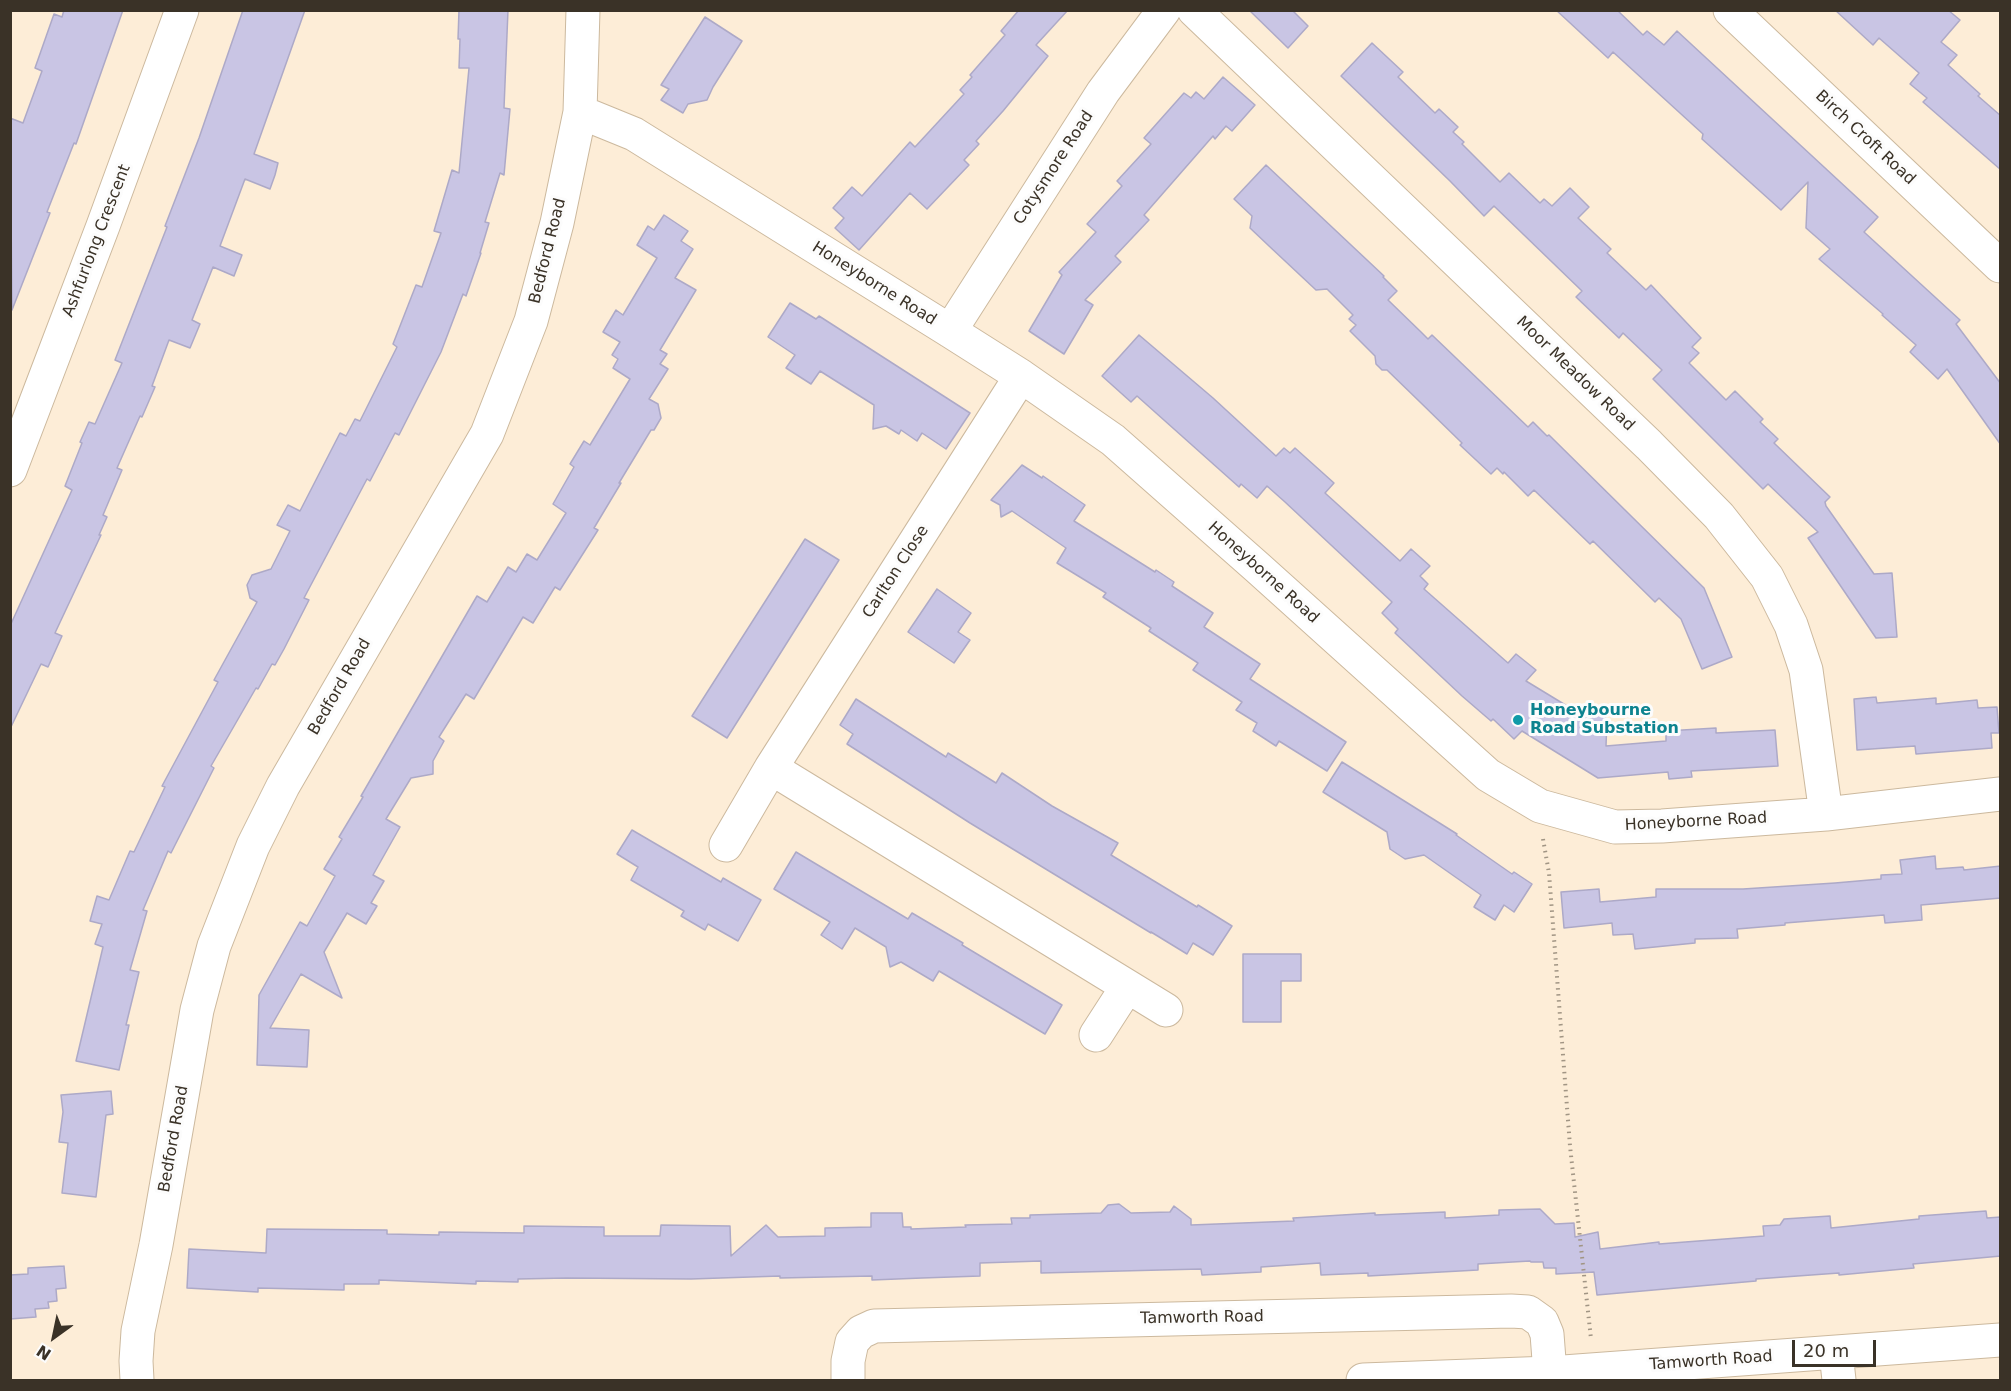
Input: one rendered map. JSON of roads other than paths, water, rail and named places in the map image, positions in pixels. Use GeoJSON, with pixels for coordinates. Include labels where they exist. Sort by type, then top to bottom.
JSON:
{"type":"FeatureCollection","features":[{"type":"Feature","properties":{"kind":"street","name":"Ashfurlong Crescent"},"geometry":{"type":"LineString","coordinates":[[10,470],[136,139],[182,10]]}},
{"type":"Feature","properties":{"kind":"street","name":"Bedford Road"},"geometry":{"type":"LineString","coordinates":[[137,1380],[138,1331],[156,1245],[197,1010],[214,946],[253,846],[283,786],[487,434],[531,321],[557,223],[580,112],[583,10]]}},
{"type":"Feature","properties":{"kind":"street","name":"Cotysmore Road"},"geometry":{"type":"LineString","coordinates":[[950,331],[1103,92],[1164,10]]}},
{"type":"Feature","properties":{"kind":"street","name":"Moor Meadow Road"},"geometry":{"type":"LineString","coordinates":[[1194,10],[1633,429],[1719,516],[1767,577],[1791,625],[1806,670],[1826,814]]}},
{"type":"Feature","properties":{"kind":"street","name":"Birch Croft Road"},"geometry":{"type":"LineString","coordinates":[[1730,10],[2001,266]]}},
{"type":"Feature","properties":{"kind":"street","name":"Honeyborne Road"},"geometry":{"type":"LineString","coordinates":[[580,112],[634,134],[1021,376],[1113,440],[1258,567],[1488,775],[1540,806],[1615,827],[1662,826],[1826,814],[2001,794]]}},
{"type":"Feature","properties":{"kind":"street","name":"Carlton Close"},"geometry":{"type":"LineString","coordinates":[[726,845],[771,768],[1021,376]]}},
{"type":"Feature","properties":{"kind":"street"},"geometry":{"type":"LineString","coordinates":[[771,768],[1166,1010]]}},
{"type":"Feature","properties":{"kind":"street"},"geometry":{"type":"LineString","coordinates":[[1096,1035],[1127,987]]}},
{"type":"Feature","properties":{"kind":"street","name":"Tamworth Road"},"geometry":{"type":"LineString","coordinates":[[848,1380],[848,1361],[852,1342],[861,1332],[874,1326],[1510,1311],[1528,1312],[1542,1322],[1547,1334],[1550,1373]]}},
{"type":"Feature","properties":{"kind":"street","name":"Tamworth Road"},"geometry":{"type":"LineString","coordinates":[[1363,1380],[1550,1373],[1838,1367],[2001,1340]]}},
{"type":"Feature","properties":{"kind":"place","name":"Honeybourne Road Substation"},"geometry":{"type":"Point","coordinates":[1518,720]}}]}
